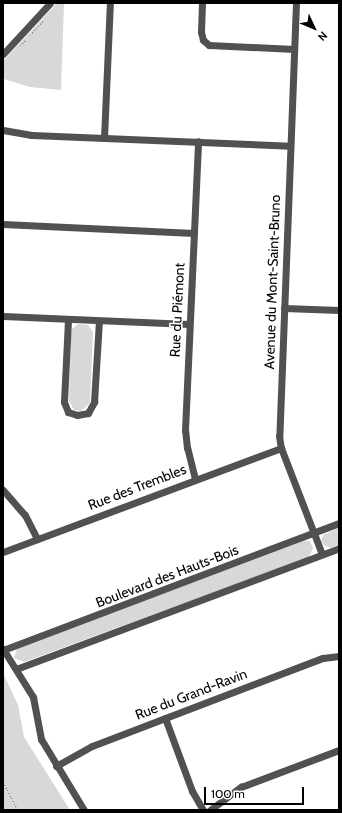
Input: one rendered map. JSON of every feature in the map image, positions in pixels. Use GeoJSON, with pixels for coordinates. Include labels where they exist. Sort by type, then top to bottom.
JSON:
{"type":"FeatureCollection","features":[{"type":"Feature","properties":{"kind":"street"},"geometry":{"type":"LineString","coordinates":[[3,54],[50,3]]}},
{"type":"Feature","properties":{"kind":"street"},"geometry":{"type":"LineString","coordinates":[[104,138],[110,3]]}},
{"type":"Feature","properties":{"kind":"street"},"geometry":{"type":"LineString","coordinates":[[202,3],[201,32],[203,40],[208,45],[294,49]]}},
{"type":"Feature","properties":{"kind":"street","name":"Avenue du Mont-Saint-Bruno"},"geometry":{"type":"LineString","coordinates":[[296,3],[279,421],[281,448],[322,554]]}},
{"type":"Feature","properties":{"kind":"street"},"geometry":{"type":"LineString","coordinates":[[3,130],[21,134],[290,146]]}},
{"type":"Feature","properties":{"kind":"street","name":"Rue du Piémont"},"geometry":{"type":"LineString","coordinates":[[195,479],[185,439],[198,141]]}},
{"type":"Feature","properties":{"kind":"street"},"geometry":{"type":"LineString","coordinates":[[3,224],[194,233]]}},
{"type":"Feature","properties":{"kind":"street"},"geometry":{"type":"LineString","coordinates":[[284,308],[339,310]]}},
{"type":"Feature","properties":{"kind":"street"},"geometry":{"type":"LineString","coordinates":[[3,316],[68,320],[190,324]]}},
{"type":"Feature","properties":{"kind":"street"},"geometry":{"type":"LineString","coordinates":[[68,320],[64,404],[68,412],[77,415],[88,413],[94,402],[99,321]]}},
{"type":"Feature","properties":{"kind":"street","name":"Rue des Trembles"},"geometry":{"type":"LineString","coordinates":[[3,552],[281,448]]}},
{"type":"Feature","properties":{"kind":"street"},"geometry":{"type":"LineString","coordinates":[[3,490],[25,515],[37,539]]}},
{"type":"Feature","properties":{"kind":"street","name":"Boulevard des Hauts-Bois"},"geometry":{"type":"LineString","coordinates":[[3,649],[339,523]]}},
{"type":"Feature","properties":{"kind":"street"},"geometry":{"type":"LineString","coordinates":[[16,669],[339,548]]}},
{"type":"Feature","properties":{"kind":"street"},"geometry":{"type":"LineString","coordinates":[[3,649],[33,697],[38,733],[56,766],[84,810]]}},
{"type":"Feature","properties":{"kind":"street","name":"Rue du Grand-Ravin"},"geometry":{"type":"LineString","coordinates":[[56,766],[92,746],[323,658],[339,656]]}},
{"type":"Feature","properties":{"kind":"street"},"geometry":{"type":"LineString","coordinates":[[165,718],[192,791],[203,810]]}},
{"type":"Feature","properties":{"kind":"street"},"geometry":{"type":"LineString","coordinates":[[210,810],[241,787],[339,750]]}},
{"type":"Feature","properties":{"kind":"path"},"geometry":{"type":"LineString","coordinates":[[3,782],[18,810]]}},
{"type":"Feature","properties":{"kind":"shaded area"},"geometry":{"type":"Polygon","coordinates":[[[57,3],[64,3],[61,90],[30,87],[4,79],[3,61],[57,3]]]}},
{"type":"Feature","properties":{"kind":"shaded area"},"geometry":{"type":"Polygon","coordinates":[[[78,324],[88,325],[93,332],[90,403],[81,411],[74,410],[69,401],[71,334],[72,329],[78,324]]]}},
{"type":"Feature","properties":{"kind":"shaded area"},"geometry":{"type":"Polygon","coordinates":[[[339,528],[339,545],[331,548],[325,546],[321,541],[323,535],[339,528]]]}},
{"type":"Feature","properties":{"kind":"shaded area"},"geometry":{"type":"Polygon","coordinates":[[[304,541],[310,541],[313,548],[309,557],[24,662],[14,658],[17,648],[304,541]]]}},
{"type":"Feature","properties":{"kind":"shaded area"},"geometry":{"type":"Polygon","coordinates":[[[4,675],[18,705],[24,737],[70,810],[3,810],[4,675]]]}}]}
